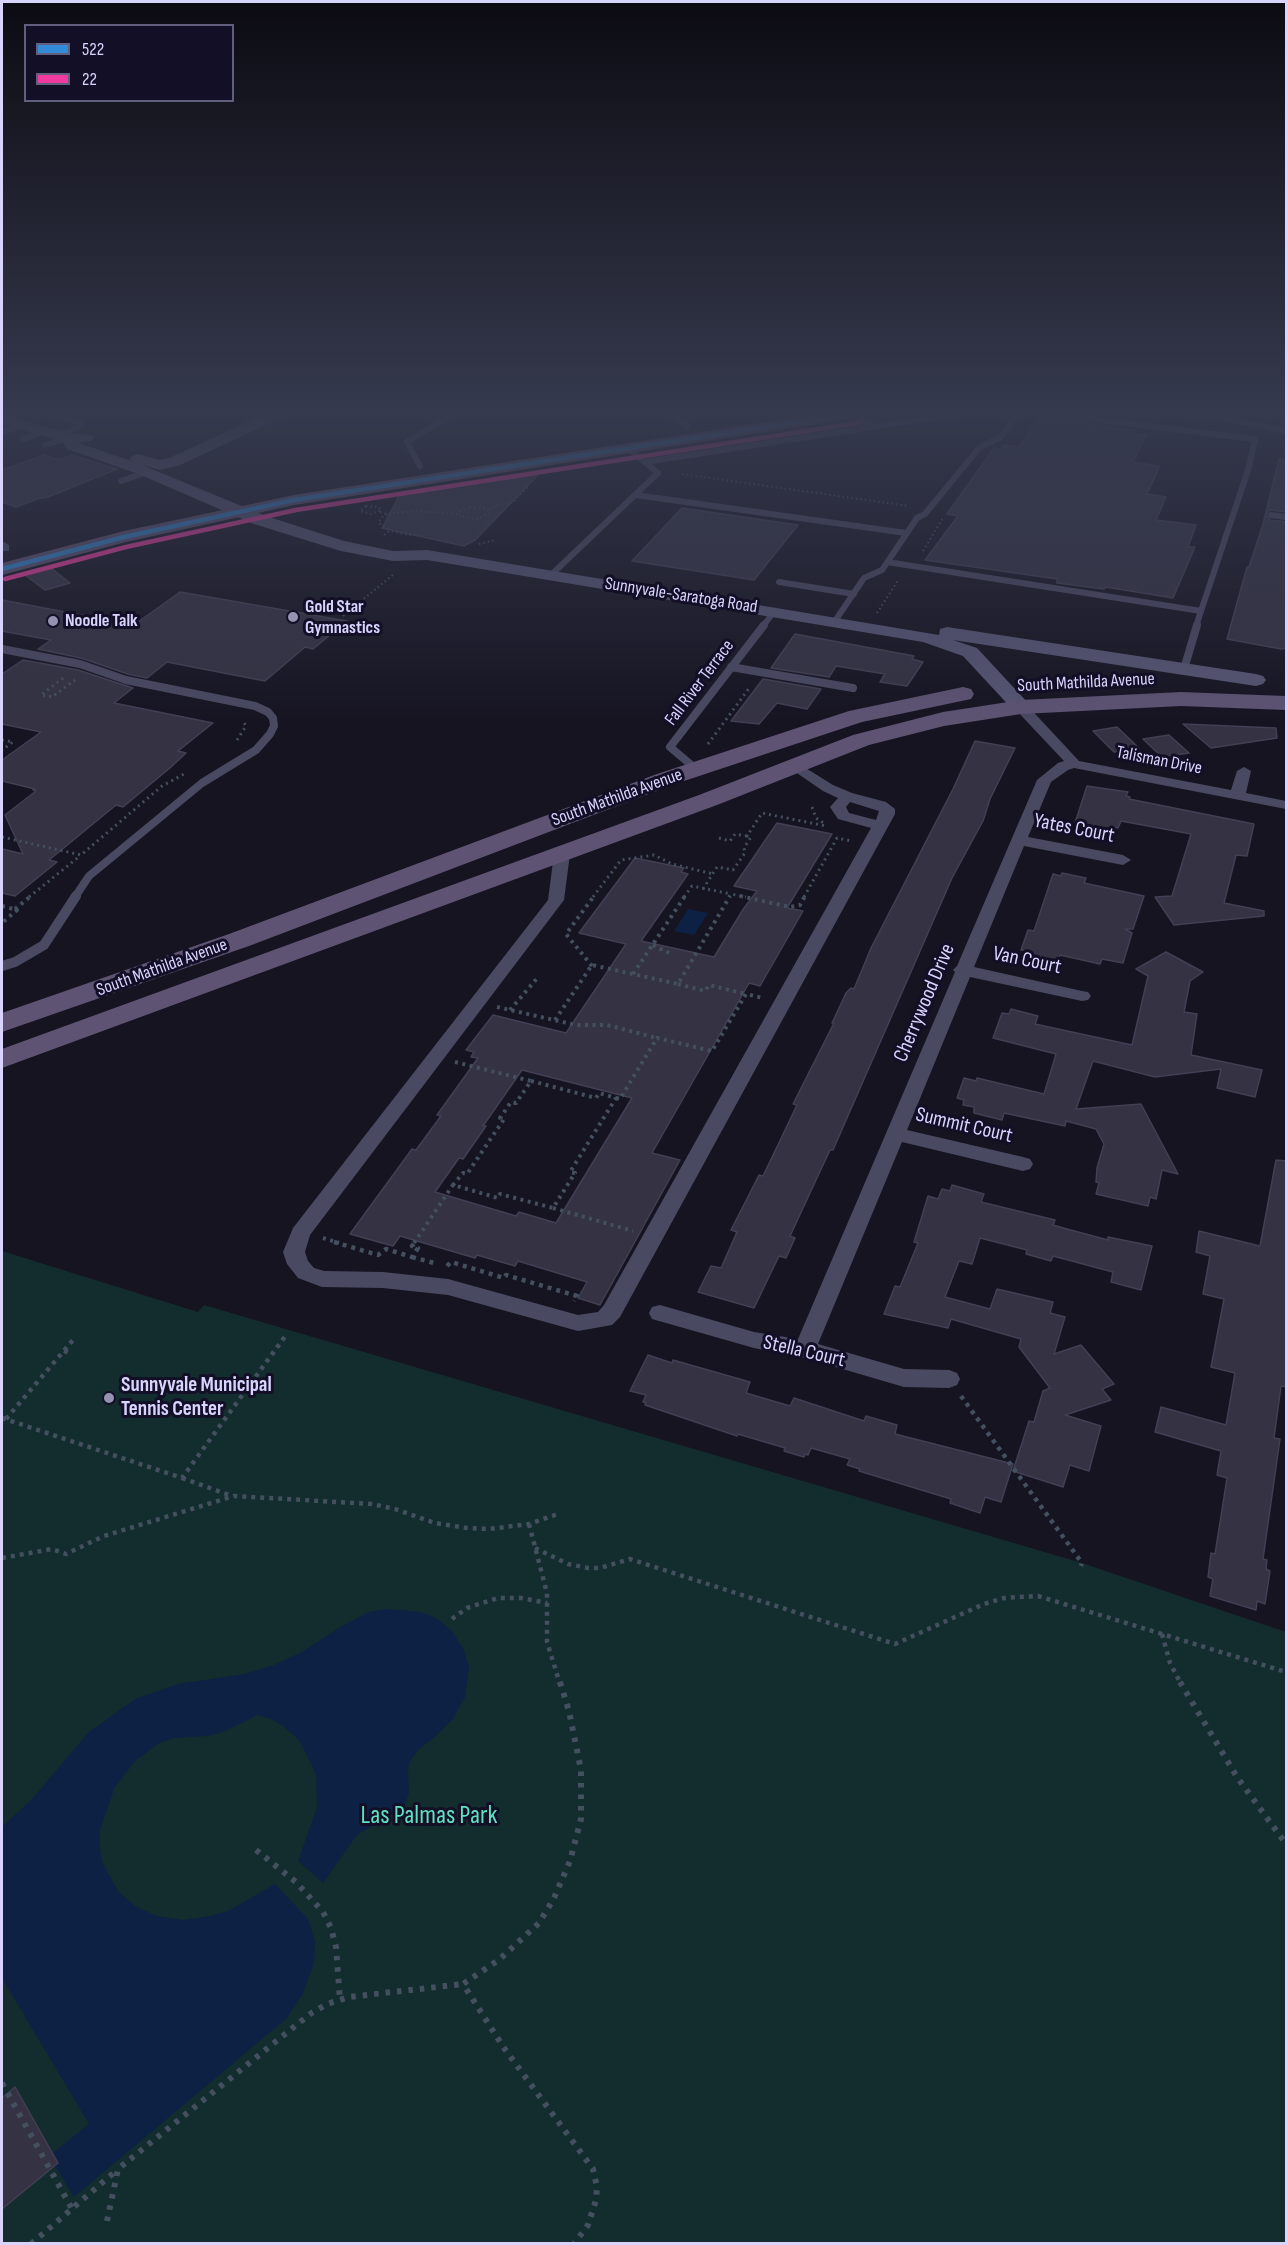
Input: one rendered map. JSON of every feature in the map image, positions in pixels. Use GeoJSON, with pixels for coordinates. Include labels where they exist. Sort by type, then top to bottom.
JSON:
{"type":"FeatureCollection","features":[{"type":"Feature","properties":{"kind":"main road"},"geometry":{"type":"LineString","coordinates":[[99,525],[132,518]]}},
{"type":"Feature","properties":{"kind":"main road"},"geometry":{"type":"LineString","coordinates":[[2,569],[191,518]]}},
{"type":"Feature","properties":{"kind":"main road","name":"Sunnyvale-Saratoga Road"},"geometry":{"type":"LineString","coordinates":[[269,518],[296,533],[341,546],[393,556],[427,555]]}},
{"type":"Feature","properties":{"kind":"main road","name":"Sunnyvale-Saratoga Road"},"geometry":{"type":"LineString","coordinates":[[299,518],[327,529],[404,547],[427,555],[935,639],[970,652],[1021,707]]}},
{"type":"Feature","properties":{"kind":"main road","name":"Sunnyvale-Saratoga Road"},"geometry":{"type":"LineString","coordinates":[[900,632],[963,634],[1186,660],[1256,680],[1287,683]]}},
{"type":"Feature","properties":{"kind":"main road","name":"South Mathilda Avenue"},"geometry":{"type":"LineString","coordinates":[[1117,680],[1256,680]]}},
{"type":"Feature","properties":{"kind":"main road","name":"South Mathilda Avenue"},"geometry":{"type":"LineString","coordinates":[[2,1023],[229,944],[696,769],[857,716],[944,697],[1037,685]]}},
{"type":"Feature","properties":{"kind":"main road"},"geometry":{"type":"LineString","coordinates":[[1021,707],[1181,699],[1287,703]]}},
{"type":"Feature","properties":{"kind":"main road","name":"South Mathilda Avenue"},"geometry":{"type":"LineString","coordinates":[[2,1059],[562,854],[861,740],[943,719],[1021,707]]}},
{"type":"Feature","properties":{"kind":"street"},"geometry":{"type":"LineString","coordinates":[[1021,707],[1074,764]]}},
{"type":"Feature","properties":{"kind":"street","name":"Talisman Drive"},"geometry":{"type":"LineString","coordinates":[[1074,764],[1287,805]]}},
{"type":"Feature","properties":{"kind":"street","name":"Cherrywood Drive"},"geometry":{"type":"LineString","coordinates":[[805,1349],[962,970],[1044,780],[1063,766],[1074,764]]}},
{"type":"Feature","properties":{"kind":"street"},"geometry":{"type":"LineString","coordinates":[[562,854],[556,900],[300,1232],[295,1246],[295,1258],[302,1269],[312,1276],[322,1279],[382,1280],[448,1287],[585,1324],[604,1319],[612,1311],[887,814],[885,807],[828,788],[796,766]]}},
{"type":"Feature","properties":{"kind":"street"},"geometry":{"type":"LineString","coordinates":[[1237,796],[1244,771]]}},
{"type":"Feature","properties":{"kind":"street"},"geometry":{"type":"LineString","coordinates":[[847,796],[838,807],[840,814],[880,826]]}},
{"type":"Feature","properties":{"kind":"street","name":"Yates Court"},"geometry":{"type":"LineString","coordinates":[[1018,840],[1123,860]]}},
{"type":"Feature","properties":{"kind":"street","name":"Van Court"},"geometry":{"type":"LineString","coordinates":[[962,970],[1082,996]]}},
{"type":"Feature","properties":{"kind":"street","name":"Summit Court"},"geometry":{"type":"LineString","coordinates":[[895,1134],[1023,1164]]}},
{"type":"Feature","properties":{"kind":"street","name":"Stella Court"},"geometry":{"type":"LineString","coordinates":[[660,1313],[754,1340],[805,1349],[904,1378],[949,1379]]}},
{"type":"Feature","properties":{"kind":"lane"},"geometry":{"type":"LineString","coordinates":[[551,575],[612,518]]}},
{"type":"Feature","properties":{"kind":"lane"},"geometry":{"type":"LineString","coordinates":[[798,518],[906,533]]}},
{"type":"Feature","properties":{"kind":"lane"},"geometry":{"type":"LineString","coordinates":[[835,621],[864,578],[882,570],[917,518]]}},
{"type":"Feature","properties":{"kind":"lane"},"geometry":{"type":"LineString","coordinates":[[1186,660],[1232,518]]}},
{"type":"Feature","properties":{"kind":"lane"},"geometry":{"type":"LineString","coordinates":[[887,562],[1201,610]]}},
{"type":"Feature","properties":{"kind":"lane"},"geometry":{"type":"LineString","coordinates":[[779,582],[854,594]]}},
{"type":"Feature","properties":{"kind":"lane","name":"Fall River Terrace"},"geometry":{"type":"LineString","coordinates":[[696,769],[670,747],[774,612]]}},
{"type":"Feature","properties":{"kind":"lane"},"geometry":{"type":"LineString","coordinates":[[2,649],[80,664],[126,680],[255,706],[268,712],[273,718],[274,726],[256,750],[202,783],[89,876],[44,945],[15,962],[2,966]]}},
{"type":"Feature","properties":{"kind":"lane"},"geometry":{"type":"LineString","coordinates":[[731,667],[853,688]]}},
{"type":"Feature","properties":{"kind":"path"},"geometry":{"type":"LineString","coordinates":[[384,518],[379,523],[390,531]]}},
{"type":"Feature","properties":{"kind":"path"},"geometry":{"type":"LineString","coordinates":[[343,616],[396,572]]}},
{"type":"Feature","properties":{"kind":"path"},"geometry":{"type":"LineString","coordinates":[[66,676],[41,695],[51,697],[77,678]]}},
{"type":"Feature","properties":{"kind":"path"},"geometry":{"type":"LineString","coordinates":[[714,752],[706,746],[753,682]]}},
{"type":"Feature","properties":{"kind":"path"},"geometry":{"type":"LineString","coordinates":[[234,743],[246,726],[236,717]]}},
{"type":"Feature","properties":{"kind":"path"},"geometry":{"type":"LineString","coordinates":[[2,740],[13,742],[2,750]]}},
{"type":"Feature","properties":{"kind":"path"},"geometry":{"type":"LineString","coordinates":[[2,923],[17,910],[15,909],[162,786],[192,769]]}},
{"type":"Feature","properties":{"kind":"path"},"geometry":{"type":"LineString","coordinates":[[812,807],[816,818],[828,826]]}},
{"type":"Feature","properties":{"kind":"path"},"geometry":{"type":"LineString","coordinates":[[747,836],[762,813],[833,828]]}},
{"type":"Feature","properties":{"kind":"path"},"geometry":{"type":"LineString","coordinates":[[633,974],[692,886],[790,907],[800,904],[842,831]]}},
{"type":"Feature","properties":{"kind":"path"},"geometry":{"type":"LineString","coordinates":[[703,889],[717,867],[734,870],[745,853],[744,848],[751,837],[735,834],[730,841],[719,838]]}},
{"type":"Feature","properties":{"kind":"path"},"geometry":{"type":"LineString","coordinates":[[2,837],[81,855]]}},
{"type":"Feature","properties":{"kind":"path"},"geometry":{"type":"LineString","coordinates":[[837,838],[870,844]]}},
{"type":"Feature","properties":{"kind":"path"},"geometry":{"type":"LineString","coordinates":[[713,874],[672,864],[654,855],[621,860],[566,934],[592,966],[705,991],[709,985],[784,1003]]}},
{"type":"Feature","properties":{"kind":"path"},"geometry":{"type":"LineString","coordinates":[[678,984],[730,894]]}},
{"type":"Feature","properties":{"kind":"path"},"geometry":{"type":"LineString","coordinates":[[2,906],[15,909]]}},
{"type":"Feature","properties":{"kind":"path"},"geometry":{"type":"LineString","coordinates":[[558,934],[568,936]]}},
{"type":"Feature","properties":{"kind":"path"},"geometry":{"type":"LineString","coordinates":[[653,944],[671,954]]}},
{"type":"Feature","properties":{"kind":"path"},"geometry":{"type":"LineString","coordinates":[[555,1020],[592,966]]}},
{"type":"Feature","properties":{"kind":"path"},"geometry":{"type":"LineString","coordinates":[[510,1010],[538,976]]}},
{"type":"Feature","properties":{"kind":"path"},"geometry":{"type":"LineString","coordinates":[[477,1002],[576,1025],[607,1025],[712,1051],[746,994]]}},
{"type":"Feature","properties":{"kind":"path"},"geometry":{"type":"LineString","coordinates":[[434,1057],[596,1098],[599,1094],[620,1099],[657,1038]]}},
{"type":"Feature","properties":{"kind":"path"},"geometry":{"type":"LineString","coordinates":[[300,1232],[378,1254],[386,1249],[412,1257],[418,1248],[412,1246],[453,1185],[463,1173],[467,1174],[504,1119],[500,1118],[511,1102],[516,1103],[531,1081]]}},
{"type":"Feature","properties":{"kind":"path"},"geometry":{"type":"LineString","coordinates":[[552,1208],[575,1173],[570,1172],[616,1098]]}},
{"type":"Feature","properties":{"kind":"path"},"geometry":{"type":"LineString","coordinates":[[453,1185],[498,1198],[500,1194],[653,1237]]}},
{"type":"Feature","properties":{"kind":"path"},"geometry":{"type":"LineString","coordinates":[[182,1478],[286,1335]]}},
{"type":"Feature","properties":{"kind":"path"},"geometry":{"type":"LineString","coordinates":[[73,1340],[4,1419],[234,1496],[372,1504],[456,1528],[489,1529],[529,1524],[558,1514]]}},
{"type":"Feature","properties":{"kind":"path"},"geometry":{"type":"LineString","coordinates":[[64,1351],[72,1354]]}},
{"type":"Feature","properties":{"kind":"path"},"geometry":{"type":"LineString","coordinates":[[974,1414],[1082,1563],[1081,1566]]}},
{"type":"Feature","properties":{"kind":"path"},"geometry":{"type":"LineString","coordinates":[[2,1558],[52,1549],[66,1554],[104,1536],[234,1496]]}},
{"type":"Feature","properties":{"kind":"path"},"geometry":{"type":"LineString","coordinates":[[31,2244],[118,2169],[257,2058],[294,2025],[327,2004],[371,1994],[446,1988],[464,1984],[500,1959],[538,1923],[562,1881],[576,1841],[581,1819],[581,1770],[569,1711],[547,1642],[547,1593],[529,1524]]}},
{"type":"Feature","properties":{"kind":"path"},"geometry":{"type":"LineString","coordinates":[[535,1548],[568,1564],[588,1568],[600,1568],[630,1559],[895,1644],[984,1604],[1021,1596],[1053,1599],[1287,1672]]}},
{"type":"Feature","properties":{"kind":"path"},"geometry":{"type":"LineString","coordinates":[[452,1619],[467,1608],[498,1598],[521,1598],[547,1603]]}},
{"type":"Feature","properties":{"kind":"path"},"geometry":{"type":"LineString","coordinates":[[1162,1634],[1170,1663],[1198,1714],[1237,1777],[1287,1844]]}},
{"type":"Feature","properties":{"kind":"path"},"geometry":{"type":"LineString","coordinates":[[256,1850],[296,1882],[323,1912],[331,1928],[336,1947],[340,2000]]}},
{"type":"Feature","properties":{"kind":"path"},"geometry":{"type":"LineString","coordinates":[[464,1984],[504,2048],[593,2169],[597,2187],[596,2200],[588,2225],[574,2244]]}},
{"type":"Feature","properties":{"kind":"path"},"geometry":{"type":"LineString","coordinates":[[2,2083],[72,2209]]}},
{"type":"Feature","properties":{"kind":"path"},"geometry":{"type":"LineString","coordinates":[[107,2221],[118,2169]]}},
{"type":"Feature","properties":{"kind":"green space","name":"Las Palmas Park"},"geometry":{"type":"Polygon","coordinates":[[[2,1251],[198,1312],[204,1305],[1082,1563],[1286,1632],[1286,2243],[2,2243],[2,1251]]]}},
{"type":"Feature","properties":{"kind":"water"},"geometry":{"type":"Polygon","coordinates":[[[688,909],[708,913],[694,935],[674,931],[688,909]]]}},
{"type":"Feature","properties":{"kind":"water"},"geometry":{"type":"Polygon","coordinates":[[[387,1609],[421,1612],[436,1618],[451,1630],[463,1648],[469,1667],[465,1697],[452,1720],[412,1758],[408,1768],[409,1793],[404,1807],[357,1835],[323,1883],[298,1861],[317,1807],[316,1774],[299,1740],[271,1719],[258,1715],[223,1732],[207,1736],[174,1738],[159,1743],[134,1762],[114,1789],[100,1830],[102,1862],[118,1891],[135,1906],[156,1916],[183,1920],[210,1916],[228,1911],[275,1884],[308,1919],[315,1941],[314,1964],[302,1995],[287,2018],[74,2197],[49,2156],[89,2124],[2,1978],[2,1827],[32,1799],[89,1732],[135,1699],[178,1684],[244,1674],[274,1665],[302,1652],[342,1626],[369,1612],[387,1609]]]}},
{"type":"Feature","properties":{"kind":"building"},"geometry":{"type":"Polygon","coordinates":[[[387,518],[497,518],[475,540],[464,546],[382,528],[387,518]]]}},
{"type":"Feature","properties":{"kind":"building"},"geometry":{"type":"Polygon","coordinates":[[[673,518],[749,518],[798,525],[754,580],[632,561],[673,518]]]}},
{"type":"Feature","properties":{"kind":"building"},"geometry":{"type":"Polygon","coordinates":[[[957,518],[1157,518],[1156,520],[1196,525],[1188,547],[1195,547],[1173,598],[1106,587],[1104,589],[1057,583],[1057,579],[925,560],[957,518]]]}},
{"type":"Feature","properties":{"kind":"building"},"geometry":{"type":"Polygon","coordinates":[[[1265,518],[1287,522],[1287,648],[1281,649],[1227,639],[1247,567],[1249,567],[1265,518]]]}},
{"type":"Feature","properties":{"kind":"building"},"geometry":{"type":"Polygon","coordinates":[[[51,568],[70,583],[45,590],[25,575],[51,568]]]}},
{"type":"Feature","properties":{"kind":"building"},"geometry":{"type":"Polygon","coordinates":[[[180,592],[347,621],[313,649],[305,647],[265,681],[167,662],[147,678],[81,658],[38,649],[51,640],[2,631],[2,600],[134,625],[180,592]]]}},
{"type":"Feature","properties":{"kind":"building"},"geometry":{"type":"Polygon","coordinates":[[[795,634],[914,656],[912,659],[923,662],[907,686],[880,682],[885,674],[836,666],[829,677],[771,668],[795,634]]]}},
{"type":"Feature","properties":{"kind":"building"},"geometry":{"type":"Polygon","coordinates":[[[23,660],[78,670],[133,688],[114,703],[213,723],[178,751],[186,753],[171,767],[123,807],[116,805],[49,860],[57,862],[15,896],[2,893],[2,849],[23,854],[5,815],[36,791],[2,781],[2,760],[41,732],[2,724],[2,674],[23,660]]]}},
{"type":"Feature","properties":{"kind":"building"},"geometry":{"type":"Polygon","coordinates":[[[763,679],[821,689],[807,709],[777,703],[759,724],[731,721],[763,679]]]}},
{"type":"Feature","properties":{"kind":"building"},"geometry":{"type":"Polygon","coordinates":[[[1183,724],[1276,728],[1277,738],[1211,748],[1183,724]]]}},
{"type":"Feature","properties":{"kind":"building"},"geometry":{"type":"Polygon","coordinates":[[[1117,727],[1139,748],[1114,752],[1093,731],[1117,727]]]}},
{"type":"Feature","properties":{"kind":"building"},"geometry":{"type":"Polygon","coordinates":[[[1169,735],[1189,753],[1162,757],[1143,739],[1169,735]]]}},
{"type":"Feature","properties":{"kind":"building"},"geometry":{"type":"Polygon","coordinates":[[[975,741],[1015,748],[990,799],[983,821],[952,878],[833,1150],[830,1150],[790,1236],[795,1238],[786,1258],[779,1256],[754,1308],[698,1292],[711,1266],[721,1268],[737,1232],[731,1230],[759,1175],[763,1176],[797,1105],[793,1104],[834,1023],[832,1023],[846,993],[851,988],[854,989],[871,948],[953,789],[975,741]]]}},
{"type":"Feature","properties":{"kind":"building"},"geometry":{"type":"Polygon","coordinates":[[[1087,786],[1128,792],[1126,796],[1130,797],[1129,799],[1254,824],[1247,856],[1236,855],[1224,903],[1264,911],[1264,916],[1174,925],[1155,897],[1172,896],[1191,834],[1121,821],[1118,828],[1114,827],[1112,833],[1074,826],[1087,786]]]}},
{"type":"Feature","properties":{"kind":"building"},"geometry":{"type":"Polygon","coordinates":[[[777,823],[832,834],[787,908],[803,911],[760,986],[749,983],[652,1153],[680,1160],[600,1305],[578,1298],[587,1282],[518,1261],[515,1266],[477,1255],[475,1258],[400,1236],[393,1246],[350,1234],[412,1149],[416,1150],[441,1116],[437,1115],[478,1058],[471,1057],[474,1052],[466,1050],[493,1015],[566,1033],[626,944],[579,933],[635,858],[684,868],[681,872],[688,874],[641,941],[714,957],[757,891],[734,886],[777,823]],[[522,1070],[463,1159],[459,1158],[435,1192],[516,1216],[519,1212],[556,1223],[632,1098],[522,1070]]]}},
{"type":"Feature","properties":{"kind":"building"},"geometry":{"type":"Polygon","coordinates":[[[1062,873],[1086,878],[1084,883],[1144,896],[1133,929],[1125,929],[1132,933],[1123,963],[1102,959],[1100,964],[1060,955],[1058,961],[1031,955],[1032,952],[1021,950],[1028,930],[1034,931],[1053,874],[1061,876],[1062,873]]]}},
{"type":"Feature","properties":{"kind":"building"},"geometry":{"type":"Polygon","coordinates":[[[1166,952],[1203,972],[1190,981],[1184,1012],[1197,1014],[1191,1055],[1262,1070],[1255,1097],[1217,1088],[1221,1069],[1155,1077],[1093,1061],[1076,1109],[1141,1104],[1178,1174],[1162,1170],[1156,1199],[1150,1197],[1148,1206],[1096,1194],[1099,1183],[1096,1182],[1097,1168],[1104,1144],[1096,1129],[1066,1121],[1065,1126],[1004,1113],[1002,1120],[974,1113],[974,1107],[963,1105],[964,1100],[957,1098],[964,1078],[976,1081],[977,1078],[1044,1094],[1056,1054],[993,1038],[1002,1013],[1009,1014],[1011,1009],[1038,1016],[1035,1024],[1132,1045],[1148,976],[1136,969],[1166,952]]]}},
{"type":"Feature","properties":{"kind":"building"},"geometry":{"type":"Polygon","coordinates":[[[1276,1160],[1287,1161],[1287,1387],[1281,1386],[1274,1438],[1280,1439],[1263,1559],[1267,1560],[1266,1569],[1270,1571],[1265,1604],[1257,1601],[1256,1610],[1210,1596],[1213,1579],[1208,1577],[1211,1553],[1215,1554],[1227,1478],[1217,1475],[1221,1451],[1155,1432],[1161,1407],[1226,1425],[1235,1373],[1211,1367],[1224,1299],[1203,1294],[1210,1256],[1196,1252],[1199,1231],[1260,1246],[1276,1160]]]}},
{"type":"Feature","properties":{"kind":"building"},"geometry":{"type":"Polygon","coordinates":[[[952,1185],[984,1194],[981,1202],[1055,1220],[1053,1225],[1108,1240],[1108,1237],[1152,1246],[1141,1290],[1111,1282],[1113,1272],[1053,1256],[1051,1261],[1026,1254],[1027,1250],[980,1238],[972,1264],[959,1261],[945,1297],[990,1309],[997,1289],[1053,1302],[1050,1313],[1065,1317],[1054,1354],[1081,1345],[1114,1384],[1102,1389],[1111,1400],[1065,1415],[1101,1426],[1089,1471],[1070,1465],[1063,1487],[1013,1471],[1029,1421],[1034,1422],[1043,1391],[1050,1388],[1019,1347],[1021,1339],[951,1319],[948,1328],[884,1314],[895,1286],[900,1287],[918,1243],[914,1242],[928,1196],[938,1199],[942,1189],[950,1191],[952,1185]]]}},
{"type":"Feature","properties":{"kind":"building"},"geometry":{"type":"Polygon","coordinates":[[[648,1355],[750,1382],[746,1393],[790,1406],[794,1398],[864,1421],[866,1416],[897,1425],[895,1434],[1013,1464],[1001,1502],[985,1497],[980,1513],[950,1503],[951,1499],[859,1471],[860,1469],[847,1465],[850,1459],[811,1448],[808,1455],[805,1454],[804,1457],[784,1451],[785,1448],[738,1434],[737,1436],[645,1405],[646,1403],[643,1402],[646,1395],[630,1391],[648,1355]]]}},
{"type":"Feature","properties":{"kind":"building"},"geometry":{"type":"Polygon","coordinates":[[[15,2087],[58,2163],[2,2209],[2,2098],[15,2087]]]}},
{"type":"Feature","properties":{"kind":"transit line","name":"522"},"geometry":{"type":"LineString","coordinates":[[2,569],[124,537],[212,518]]}},
{"type":"Feature","properties":{"kind":"transit line","name":"22"},"geometry":{"type":"LineString","coordinates":[[5,579],[126,547],[260,518]]}},
{"type":"Feature","properties":{"kind":"place","name":"Gold Star Gymnastics"},"geometry":{"type":"Point","coordinates":[293,617]}},
{"type":"Feature","properties":{"kind":"place","name":"Noodle Talk"},"geometry":{"type":"Point","coordinates":[53,621]}},
{"type":"Feature","properties":{"kind":"place","name":"Sunnyvale Municipal Tennis Center"},"geometry":{"type":"Point","coordinates":[109,1398]}}]}
